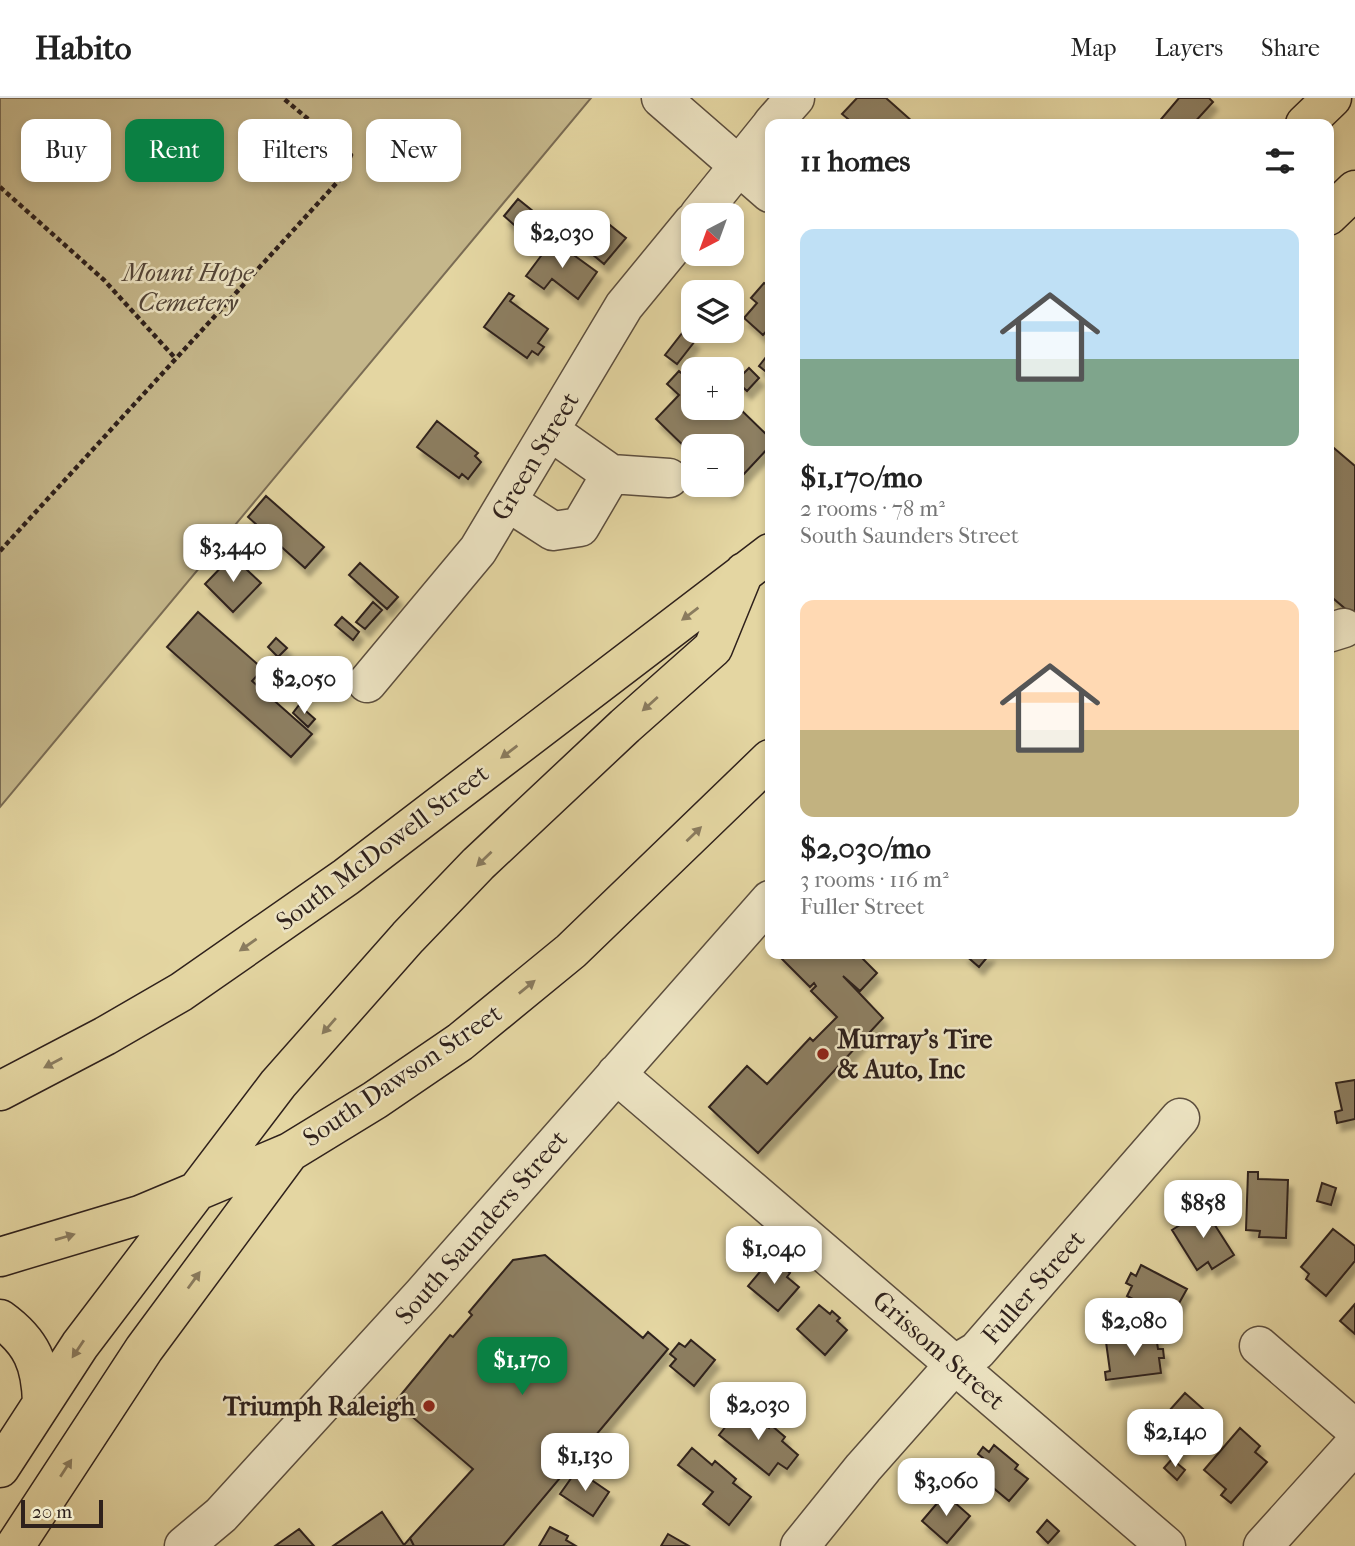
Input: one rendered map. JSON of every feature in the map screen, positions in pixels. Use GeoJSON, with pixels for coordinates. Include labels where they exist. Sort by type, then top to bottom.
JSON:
{"type":"FeatureCollection","features":[{"type":"Feature","properties":{"kind":"main road"},"geometry":{"type":"LineString","coordinates":[[1310,119],[1332,98]]}},
{"type":"Feature","properties":{"kind":"main road"},"geometry":{"type":"LineString","coordinates":[[1334,210],[1355,190]]}},
{"type":"Feature","properties":{"kind":"main road"},"geometry":{"type":"LineString","coordinates":[[0,1468],[102,1315],[278,1084],[408,937],[531,814],[713,648],[757,562]]}},
{"type":"Feature","properties":{"kind":"main road","name":"South McDowell Street"},"geometry":{"type":"LineString","coordinates":[[0,1091],[105,1036],[181,992],[346,877],[757,562]]}},
{"type":"Feature","properties":{"kind":"main road","name":"South Dawson Street"},"geometry":{"type":"LineString","coordinates":[[0,1256],[140,1215],[290,1152],[375,1100],[460,1042],[571,951],[765,764]]}},
{"type":"Feature","properties":{"kind":"main road"},"geometry":{"type":"LineString","coordinates":[[15,1546],[144,1349],[290,1152]]}},
{"type":"Feature","properties":{"kind":"main road"},"geometry":{"type":"LineString","coordinates":[[0,1319],[19,1334],[36,1361],[42,1403]]}},
{"type":"Feature","properties":{"kind":"street"},"geometry":{"type":"LineString","coordinates":[[661,98],[765,188]]}},
{"type":"Feature","properties":{"kind":"street"},"geometry":{"type":"LineString","coordinates":[[776,119],[795,98]]}},
{"type":"Feature","properties":{"kind":"street"},"geometry":{"type":"LineString","coordinates":[[708,203],[765,132]]}},
{"type":"Feature","properties":{"kind":"street","name":"Green Street"},"geometry":{"type":"LineString","coordinates":[[367,683],[478,550],[624,306],[681,237]]}},
{"type":"Feature","properties":{"kind":"street"},"geometry":{"type":"LineString","coordinates":[[550,431],[611,474],[669,478]]}},
{"type":"Feature","properties":{"kind":"street"},"geometry":{"type":"LineString","coordinates":[[508,502],[553,531],[580,527],[611,474]]}},
{"type":"Feature","properties":{"kind":"street","name":"South Saunders Street"},"geometry":{"type":"LineString","coordinates":[[184,1546],[221,1515],[340,1384],[765,906]]}},
{"type":"Feature","properties":{"kind":"street","name":"Grissom Street"},"geometry":{"type":"LineString","coordinates":[[616,1074],[1166,1546]]}},
{"type":"Feature","properties":{"kind":"street","name":"Fuller Street"},"geometry":{"type":"LineString","coordinates":[[800,1546],[863,1468],[955,1364],[977,1351],[1180,1118]]}},
{"type":"Feature","properties":{"kind":"street"},"geometry":{"type":"LineString","coordinates":[[1259,1346],[1355,1429]]}},
{"type":"Feature","properties":{"kind":"street"},"geometry":{"type":"LineString","coordinates":[[1263,1546],[1355,1444]]}},
{"type":"Feature","properties":{"kind":"path"},"geometry":{"type":"LineString","coordinates":[[0,551],[342,177],[352,155],[283,98]]}},
{"type":"Feature","properties":{"kind":"path"},"geometry":{"type":"LineString","coordinates":[[0,187],[104,280],[176,359]]}},
{"type":"Feature","properties":{"kind":"green space","name":"Mount Hope Cemetery"},"geometry":{"type":"Polygon","coordinates":[[[0,98],[591,98],[0,807],[0,98]]]}},
{"type":"Feature","properties":{"kind":"building"},"geometry":{"type":"Polygon","coordinates":[[[857,98],[886,98],[910,119],[848,119],[842,114],[857,98]]]}},
{"type":"Feature","properties":{"kind":"building"},"geometry":{"type":"Polygon","coordinates":[[[1179,98],[1209,98],[1213,102],[1198,119],[1161,119],[1179,98]]]}},
{"type":"Feature","properties":{"kind":"building"},"geometry":{"type":"Polygon","coordinates":[[[518,199],[534,212],[520,230],[504,216],[518,199]]]}},
{"type":"Feature","properties":{"kind":"building"},"geometry":{"type":"Polygon","coordinates":[[[595,213],[626,238],[604,264],[568,234],[577,223],[583,228],[595,213]]]}},
{"type":"Feature","properties":{"kind":"building"},"geometry":{"type":"Polygon","coordinates":[[[553,240],[597,272],[578,299],[552,279],[544,289],[526,276],[553,240]]]}},
{"type":"Feature","properties":{"kind":"building"},"geometry":{"type":"Polygon","coordinates":[[[764,283],[763,335],[744,318],[757,303],[751,298],[764,283]]]}},
{"type":"Feature","properties":{"kind":"building"},"geometry":{"type":"Polygon","coordinates":[[[509,293],[514,296],[510,301],[548,329],[538,343],[544,347],[538,355],[532,351],[527,358],[484,327],[509,293]]]}},
{"type":"Feature","properties":{"kind":"building"},"geometry":{"type":"Polygon","coordinates":[[[681,335],[681,343],[693,343],[677,364],[665,355],[681,335]]]}},
{"type":"Feature","properties":{"kind":"building"},"geometry":{"type":"Polygon","coordinates":[[[765,358],[765,371],[759,366],[765,358]]]}},
{"type":"Feature","properties":{"kind":"building"},"geometry":{"type":"Polygon","coordinates":[[[749,368],[759,378],[747,391],[744,388],[744,373],[749,368]]]}},
{"type":"Feature","properties":{"kind":"building"},"geometry":{"type":"Polygon","coordinates":[[[679,371],[681,420],[744,420],[744,413],[765,433],[765,451],[744,474],[744,434],[681,434],[681,443],[656,419],[679,395],[667,384],[679,371]]]}},
{"type":"Feature","properties":{"kind":"building"},"geometry":{"type":"Polygon","coordinates":[[[437,421],[478,453],[475,456],[481,462],[468,479],[462,474],[459,478],[417,447],[437,421]]]}},
{"type":"Feature","properties":{"kind":"building"},"geometry":{"type":"Polygon","coordinates":[[[1334,448],[1355,466],[1355,617],[1334,599],[1334,448]]]}},
{"type":"Feature","properties":{"kind":"building"},"geometry":{"type":"Polygon","coordinates":[[[266,496],[324,547],[305,568],[248,517],[266,496]]]}},
{"type":"Feature","properties":{"kind":"building"},"geometry":{"type":"Polygon","coordinates":[[[252,530],[269,546],[255,561],[238,546],[252,530]]]}},
{"type":"Feature","properties":{"kind":"building"},"geometry":{"type":"Polygon","coordinates":[[[232,556],[261,583],[233,612],[205,584],[232,556]]]}},
{"type":"Feature","properties":{"kind":"building"},"geometry":{"type":"Polygon","coordinates":[[[360,563],[398,597],[387,609],[349,575],[360,563]]]}},
{"type":"Feature","properties":{"kind":"building"},"geometry":{"type":"Polygon","coordinates":[[[373,602],[382,610],[365,629],[356,622],[373,602]]]}},
{"type":"Feature","properties":{"kind":"building"},"geometry":{"type":"Polygon","coordinates":[[[198,612],[263,669],[252,681],[312,734],[291,757],[167,647],[198,612]]]}},
{"type":"Feature","properties":{"kind":"building"},"geometry":{"type":"Polygon","coordinates":[[[342,617],[359,632],[353,640],[335,625],[342,617]]]}},
{"type":"Feature","properties":{"kind":"building"},"geometry":{"type":"Polygon","coordinates":[[[276,638],[287,648],[278,657],[268,647],[276,638]]]}},
{"type":"Feature","properties":{"kind":"building"},"geometry":{"type":"Polygon","coordinates":[[[299,705],[315,719],[308,727],[293,713],[299,705]]]}},
{"type":"Feature","properties":{"kind":"building"},"geometry":{"type":"Polygon","coordinates":[[[782,959],[863,959],[877,973],[860,991],[843,976],[883,1018],[758,1153],[709,1107],[747,1066],[767,1084],[810,1038],[813,1041],[837,1017],[811,991],[816,986],[814,983],[810,987],[782,959]]]}},
{"type":"Feature","properties":{"kind":"building"},"geometry":{"type":"Polygon","coordinates":[[[970,959],[986,959],[979,967],[970,959]]]}},
{"type":"Feature","properties":{"kind":"building"},"geometry":{"type":"Polygon","coordinates":[[[1355,1080],[1355,1119],[1337,1123],[1335,1112],[1342,1110],[1336,1083],[1355,1080]]]}},
{"type":"Feature","properties":{"kind":"building"},"geometry":{"type":"Polygon","coordinates":[[[1248,1172],[1258,1172],[1258,1179],[1288,1180],[1286,1238],[1259,1237],[1260,1231],[1246,1230],[1248,1172]]]}},
{"type":"Feature","properties":{"kind":"building"},"geometry":{"type":"Polygon","coordinates":[[[1322,1183],[1336,1188],[1331,1205],[1317,1201],[1322,1183]]]}},
{"type":"Feature","properties":{"kind":"building"},"geometry":{"type":"Polygon","coordinates":[[[1202,1205],[1234,1255],[1212,1269],[1208,1262],[1197,1270],[1172,1230],[1194,1216],[1191,1211],[1202,1205]]]}},
{"type":"Feature","properties":{"kind":"building"},"geometry":{"type":"Polygon","coordinates":[[[1333,1229],[1355,1246],[1355,1261],[1326,1296],[1306,1279],[1309,1274],[1301,1267],[1333,1229]]]}},
{"type":"Feature","properties":{"kind":"building"},"geometry":{"type":"Polygon","coordinates":[[[545,1255],[643,1338],[648,1332],[668,1349],[503,1546],[414,1546],[410,1538],[473,1469],[395,1402],[450,1335],[453,1337],[472,1315],[469,1312],[513,1260],[545,1255]]]}},
{"type":"Feature","properties":{"kind":"building"},"geometry":{"type":"Polygon","coordinates":[[[769,1261],[780,1270],[783,1267],[790,1273],[787,1277],[799,1287],[778,1311],[748,1286],[769,1261]]]}},
{"type":"Feature","properties":{"kind":"building"},"geometry":{"type":"Polygon","coordinates":[[[1141,1265],[1187,1289],[1178,1305],[1173,1302],[1166,1316],[1127,1296],[1132,1286],[1126,1283],[1131,1273],[1136,1276],[1141,1265]]]}},
{"type":"Feature","properties":{"kind":"building"},"geometry":{"type":"Polygon","coordinates":[[[1355,1304],[1355,1334],[1340,1321],[1355,1304]]]}},
{"type":"Feature","properties":{"kind":"building"},"geometry":{"type":"Polygon","coordinates":[[[819,1305],[840,1318],[837,1321],[847,1330],[825,1355],[797,1329],[819,1305]]]}},
{"type":"Feature","properties":{"kind":"building"},"geometry":{"type":"Polygon","coordinates":[[[1156,1336],[1158,1349],[1163,1349],[1164,1358],[1159,1358],[1161,1373],[1106,1380],[1105,1372],[1110,1371],[1106,1342],[1156,1336]]]}},
{"type":"Feature","properties":{"kind":"building"},"geometry":{"type":"Polygon","coordinates":[[[691,1340],[715,1360],[694,1386],[670,1366],[676,1359],[670,1354],[679,1343],[685,1347],[691,1340]]]}},
{"type":"Feature","properties":{"kind":"building"},"geometry":{"type":"Polygon","coordinates":[[[1185,1393],[1211,1416],[1174,1457],[1154,1440],[1151,1443],[1145,1438],[1185,1393]]]}},
{"type":"Feature","properties":{"kind":"building"},"geometry":{"type":"Polygon","coordinates":[[[742,1406],[785,1437],[782,1441],[798,1455],[787,1469],[778,1463],[769,1475],[719,1435],[742,1406]]]}},
{"type":"Feature","properties":{"kind":"building"},"geometry":{"type":"Polygon","coordinates":[[[1240,1428],[1260,1446],[1255,1452],[1267,1462],[1231,1503],[1221,1495],[1226,1489],[1204,1470],[1240,1428]]]}},
{"type":"Feature","properties":{"kind":"building"},"geometry":{"type":"Polygon","coordinates":[[[994,1445],[1018,1465],[1015,1469],[1028,1479],[1009,1501],[973,1471],[983,1458],[978,1454],[983,1447],[989,1452],[994,1445]]]}},
{"type":"Feature","properties":{"kind":"building"},"geometry":{"type":"Polygon","coordinates":[[[692,1448],[712,1465],[715,1461],[736,1479],[733,1483],[751,1497],[729,1525],[703,1504],[713,1492],[678,1465],[692,1448]]]}},
{"type":"Feature","properties":{"kind":"building"},"geometry":{"type":"Polygon","coordinates":[[[1172,1459],[1185,1470],[1177,1480],[1164,1468],[1172,1459]]]}},
{"type":"Feature","properties":{"kind":"building"},"geometry":{"type":"Polygon","coordinates":[[[577,1470],[609,1492],[593,1516],[560,1494],[577,1470]]]}},
{"type":"Feature","properties":{"kind":"building"},"geometry":{"type":"Polygon","coordinates":[[[945,1494],[970,1516],[947,1543],[922,1521],[945,1494]]]}},
{"type":"Feature","properties":{"kind":"building"},"geometry":{"type":"Polygon","coordinates":[[[382,1512],[404,1545],[410,1538],[414,1546],[333,1546],[382,1512]]]}},
{"type":"Feature","properties":{"kind":"building"},"geometry":{"type":"Polygon","coordinates":[[[1047,1520],[1059,1531],[1048,1543],[1037,1532],[1047,1520]]]}},
{"type":"Feature","properties":{"kind":"building"},"geometry":{"type":"Polygon","coordinates":[[[550,1527],[568,1536],[566,1540],[576,1546],[539,1546],[550,1527]]]}},
{"type":"Feature","properties":{"kind":"building"},"geometry":{"type":"Polygon","coordinates":[[[299,1529],[314,1546],[275,1546],[299,1529]]]}},
{"type":"Feature","properties":{"kind":"building"},"geometry":{"type":"Polygon","coordinates":[[[668,1534],[689,1546],[661,1546],[668,1534]]]}},
{"type":"Feature","properties":{"kind":"place","name":"Murray's Tire & Auto, Inc"},"geometry":{"type":"Point","coordinates":[823,1054]}},
{"type":"Feature","properties":{"kind":"place","name":"Triumph Raleigh"},"geometry":{"type":"Point","coordinates":[429,1406]}}]}
